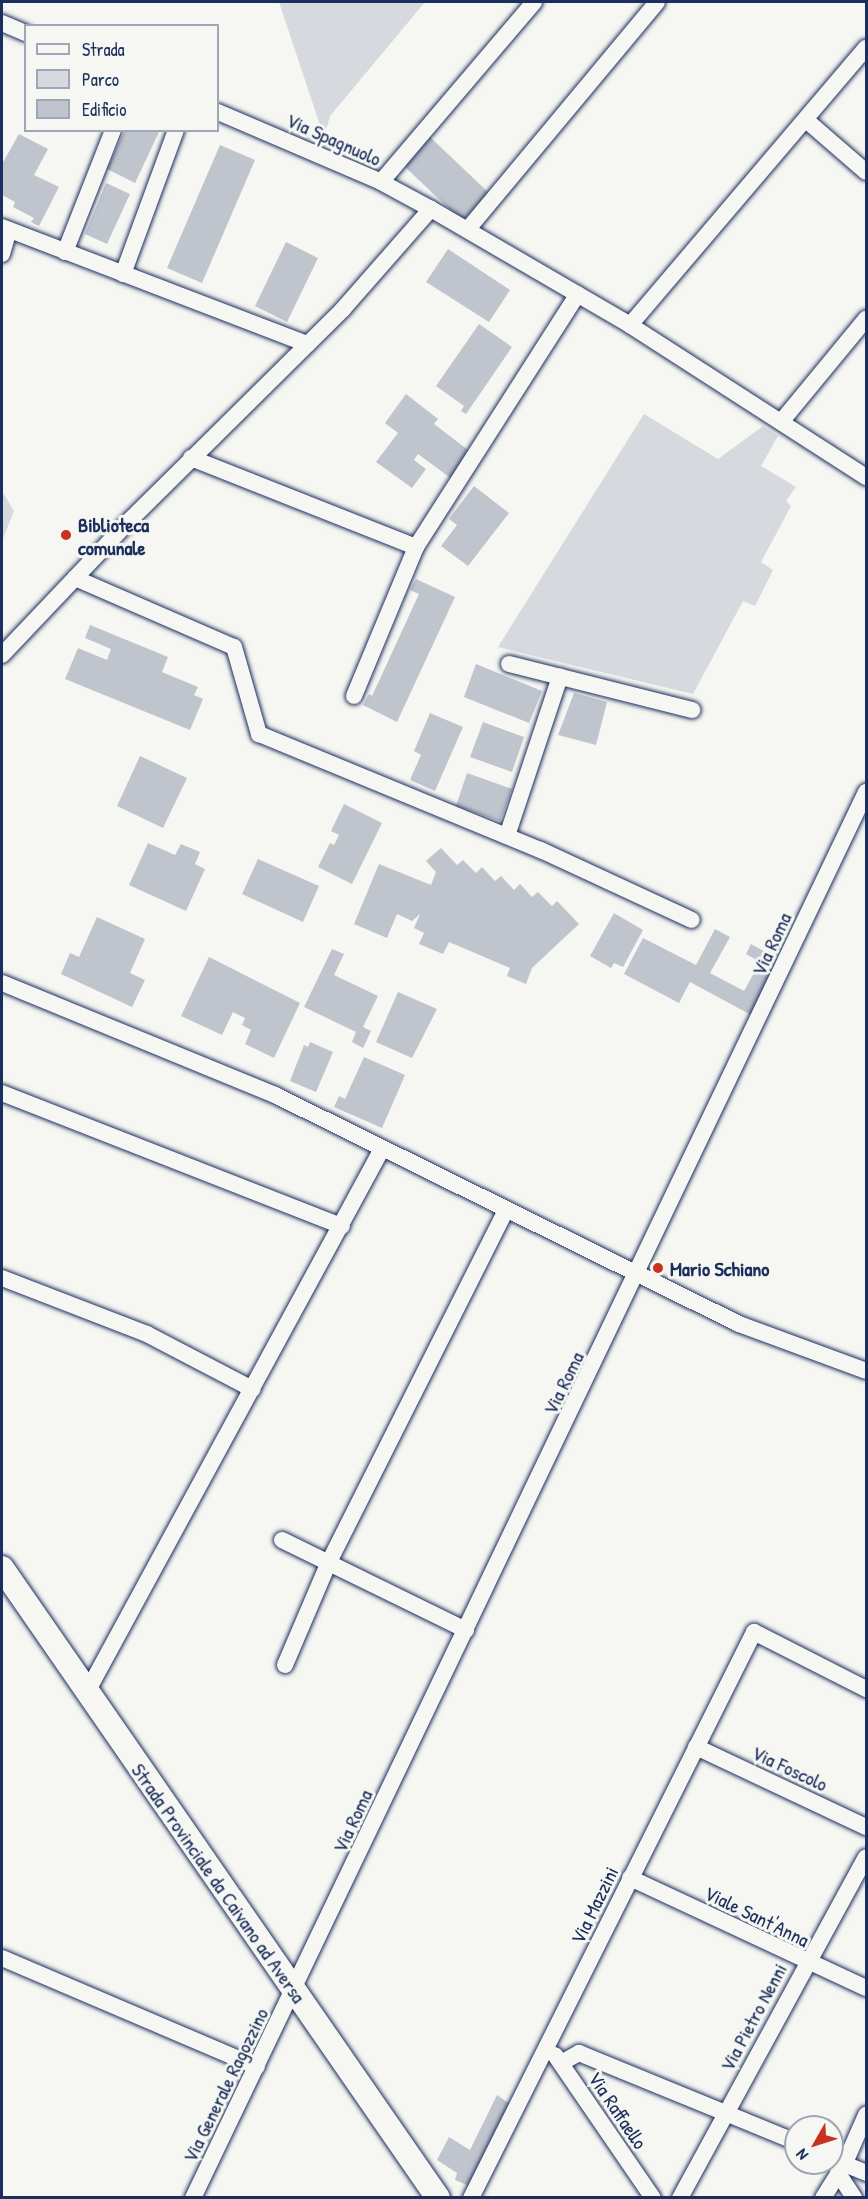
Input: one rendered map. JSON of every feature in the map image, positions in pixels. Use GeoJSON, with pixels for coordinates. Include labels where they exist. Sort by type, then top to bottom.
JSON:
{"type":"FeatureCollection","features":[{"type":"Feature","properties":{"kind":"main road","name":"Strada Provinciale da Caivano ad Aversa"},"geometry":{"type":"LineString","coordinates":[[2,1568],[438,2198]]}},
{"type":"Feature","properties":{"kind":"street"},"geometry":{"type":"LineString","coordinates":[[381,182],[534,2]]}},
{"type":"Feature","properties":{"kind":"street"},"geometry":{"type":"LineString","coordinates":[[468,230],[657,2]]}},
{"type":"Feature","properties":{"kind":"street"},"geometry":{"type":"LineString","coordinates":[[2,23],[24,32]]}},
{"type":"Feature","properties":{"kind":"street"},"geometry":{"type":"LineString","coordinates":[[630,325],[867,48]]}},
{"type":"Feature","properties":{"kind":"street","name":"Via Spagnuolo"},"geometry":{"type":"LineString","coordinates":[[219,112],[381,182],[431,209],[630,325],[867,477]]}},
{"type":"Feature","properties":{"kind":"street"},"geometry":{"type":"LineString","coordinates":[[806,120],[867,172]]}},
{"type":"Feature","properties":{"kind":"street"},"geometry":{"type":"LineString","coordinates":[[65,252],[112,132]]}},
{"type":"Feature","properties":{"kind":"street"},"geometry":{"type":"LineString","coordinates":[[123,274],[175,132]]}},
{"type":"Feature","properties":{"kind":"street"},"geometry":{"type":"LineString","coordinates":[[2,655],[191,458],[343,309],[431,209]]}},
{"type":"Feature","properties":{"kind":"street"},"geometry":{"type":"LineString","coordinates":[[2,254],[5,228],[307,344]]}},
{"type":"Feature","properties":{"kind":"street"},"geometry":{"type":"LineString","coordinates":[[354,696],[416,547],[578,294]]}},
{"type":"Feature","properties":{"kind":"street"},"geometry":{"type":"LineString","coordinates":[[781,422],[867,319]]}},
{"type":"Feature","properties":{"kind":"street"},"geometry":{"type":"LineString","coordinates":[[191,458],[416,547]]}},
{"type":"Feature","properties":{"kind":"street"},"geometry":{"type":"LineString","coordinates":[[75,578],[234,647],[260,734],[507,836],[692,920]]}},
{"type":"Feature","properties":{"kind":"street"},"geometry":{"type":"LineString","coordinates":[[509,664],[692,710]]}},
{"type":"Feature","properties":{"kind":"street"},"geometry":{"type":"LineString","coordinates":[[507,836],[560,677]]}},
{"type":"Feature","properties":{"kind":"street","name":"Via Roma"},"geometry":{"type":"LineString","coordinates":[[294,1991],[640,1272],[867,792]]}},
{"type":"Feature","properties":{"kind":"street"},"geometry":{"type":"LineString","coordinates":[[2,983],[196,1059],[506,1210],[640,1272],[739,1324],[867,1371]]}},
{"type":"Feature","properties":{"kind":"street"},"geometry":{"type":"LineString","coordinates":[[2,1093],[342,1226]]}},
{"type":"Feature","properties":{"kind":"street"},"geometry":{"type":"LineString","coordinates":[[87,1692],[382,1149]]}},
{"type":"Feature","properties":{"kind":"street"},"geometry":{"type":"LineString","coordinates":[[285,1665],[328,1563],[506,1210]]}},
{"type":"Feature","properties":{"kind":"street"},"geometry":{"type":"LineString","coordinates":[[2,1278],[147,1334],[252,1389]]}},
{"type":"Feature","properties":{"kind":"street"},"geometry":{"type":"LineString","coordinates":[[282,1540],[466,1630]]}},
{"type":"Feature","properties":{"kind":"street","name":"Via Mazzini"},"geometry":{"type":"LineString","coordinates":[[471,2198],[754,1632],[867,1689]]}},
{"type":"Feature","properties":{"kind":"street","name":"Via Foscolo"},"geometry":{"type":"LineString","coordinates":[[696,1747],[867,1827]]}},
{"type":"Feature","properties":{"kind":"street","name":"Via Pietro Nenni"},"geometry":{"type":"LineString","coordinates":[[680,2198],[806,1962],[867,1857]]}},
{"type":"Feature","properties":{"kind":"street","name":"Viale Sant'Anna"},"geometry":{"type":"LineString","coordinates":[[630,1878],[806,1962],[867,1988]]}},
{"type":"Feature","properties":{"kind":"street"},"geometry":{"type":"LineString","coordinates":[[2,1958],[257,2067]]}},
{"type":"Feature","properties":{"kind":"street","name":"Via Generale Ragozzino"},"geometry":{"type":"LineString","coordinates":[[192,2198],[294,1991]]}},
{"type":"Feature","properties":{"kind":"street","name":"Via Raffaello"},"geometry":{"type":"LineString","coordinates":[[549,2046],[653,2198]]}},
{"type":"Feature","properties":{"kind":"street"},"geometry":{"type":"LineString","coordinates":[[561,2063],[579,2053],[784,2137]]}},
{"type":"Feature","properties":{"kind":"street"},"geometry":{"type":"LineString","coordinates":[[844,2155],[867,2115]]}},
{"type":"Feature","properties":{"kind":"street"},"geometry":{"type":"LineString","coordinates":[[844,2167],[867,2173]]}},
{"type":"Feature","properties":{"kind":"street"},"geometry":{"type":"LineString","coordinates":[[823,2198],[834,2175]]}},
{"type":"Feature","properties":{"kind":"street"},"geometry":{"type":"LineString","coordinates":[[842,2175],[854,2198]]}},
{"type":"Feature","properties":{"kind":"green space"},"geometry":{"type":"Polygon","coordinates":[[[279,2],[425,2],[330,116],[324,137],[279,2]]]}},
{"type":"Feature","properties":{"kind":"green space"},"geometry":{"type":"Polygon","coordinates":[[[644,414],[718,459],[763,426],[778,436],[761,466],[796,487],[786,501],[791,506],[761,562],[773,570],[755,606],[743,601],[693,694],[498,647],[644,414]]]}},
{"type":"Feature","properties":{"kind":"green space"},"geometry":{"type":"Polygon","coordinates":[[[2,491],[14,511],[2,541],[2,491]]]}},
{"type":"Feature","properties":{"kind":"building"},"geometry":{"type":"Polygon","coordinates":[[[124,132],[159,132],[135,183],[107,169],[124,132]]]}},
{"type":"Feature","properties":{"kind":"building"},"geometry":{"type":"Polygon","coordinates":[[[19,134],[48,149],[34,175],[59,187],[39,226],[31,222],[34,218],[13,207],[15,202],[2,195],[2,164],[19,134]]]}},
{"type":"Feature","properties":{"kind":"building"},"geometry":{"type":"Polygon","coordinates":[[[430,137],[489,193],[462,221],[403,165],[430,137]]]}},
{"type":"Feature","properties":{"kind":"building"},"geometry":{"type":"Polygon","coordinates":[[[220,145],[255,160],[202,283],[167,268],[220,145]]]}},
{"type":"Feature","properties":{"kind":"building"},"geometry":{"type":"Polygon","coordinates":[[[106,183],[130,194],[107,244],[85,234],[106,183]]]}},
{"type":"Feature","properties":{"kind":"building"},"geometry":{"type":"Polygon","coordinates":[[[286,242],[318,258],[287,322],[255,306],[286,242]]]}},
{"type":"Feature","properties":{"kind":"building"},"geometry":{"type":"Polygon","coordinates":[[[448,249],[510,290],[489,322],[426,282],[448,249]]]}},
{"type":"Feature","properties":{"kind":"building"},"geometry":{"type":"Polygon","coordinates":[[[479,324],[512,347],[466,414],[461,411],[464,406],[436,386],[479,324]]]}},
{"type":"Feature","properties":{"kind":"building"},"geometry":{"type":"Polygon","coordinates":[[[406,394],[438,419],[434,424],[472,453],[452,479],[418,454],[414,460],[426,469],[412,488],[376,462],[398,433],[385,423],[406,394]]]}},
{"type":"Feature","properties":{"kind":"building"},"geometry":{"type":"Polygon","coordinates":[[[474,486],[509,513],[468,566],[441,546],[457,525],[449,519],[474,486]]]}},
{"type":"Feature","properties":{"kind":"building"},"geometry":{"type":"Polygon","coordinates":[[[416,579],[455,597],[397,722],[363,705],[369,694],[372,696],[419,594],[410,590],[416,579]]]}},
{"type":"Feature","properties":{"kind":"building"},"geometry":{"type":"Polygon","coordinates":[[[90,625],[168,657],[162,672],[198,687],[194,695],[203,699],[190,730],[65,679],[78,648],[107,660],[111,649],[85,638],[90,625]]]}},
{"type":"Feature","properties":{"kind":"building"},"geometry":{"type":"Polygon","coordinates":[[[476,664],[542,691],[529,723],[464,697],[476,664]]]}},
{"type":"Feature","properties":{"kind":"building"},"geometry":{"type":"Polygon","coordinates":[[[574,693],[607,702],[596,745],[558,735],[574,693]]]}},
{"type":"Feature","properties":{"kind":"building"},"geometry":{"type":"Polygon","coordinates":[[[430,713],[463,727],[435,791],[410,780],[421,755],[414,751],[430,713]]]}},
{"type":"Feature","properties":{"kind":"building"},"geometry":{"type":"Polygon","coordinates":[[[483,722],[524,737],[512,772],[470,757],[483,722]]]}},
{"type":"Feature","properties":{"kind":"building"},"geometry":{"type":"Polygon","coordinates":[[[140,756],[187,778],[163,828],[117,806],[140,756]]]}},
{"type":"Feature","properties":{"kind":"building"},"geometry":{"type":"Polygon","coordinates":[[[467,773],[512,789],[500,821],[456,806],[467,773]]]}},
{"type":"Feature","properties":{"kind":"building"},"geometry":{"type":"Polygon","coordinates":[[[344,804],[382,823],[352,884],[318,867],[330,843],[334,845],[339,835],[331,831],[344,804]]]}},
{"type":"Feature","properties":{"kind":"building"},"geometry":{"type":"Polygon","coordinates":[[[148,843],[175,855],[181,844],[200,852],[195,864],[205,869],[186,911],[129,885],[148,843]]]}},
{"type":"Feature","properties":{"kind":"building"},"geometry":{"type":"Polygon","coordinates":[[[441,848],[457,865],[463,860],[476,873],[482,867],[495,881],[501,876],[514,890],[520,884],[532,897],[538,892],[552,906],[557,901],[579,924],[532,968],[526,984],[507,976],[510,968],[449,942],[443,954],[419,944],[424,933],[414,928],[420,914],[412,921],[397,914],[387,938],[354,924],[379,864],[431,885],[436,872],[426,861],[441,848]]]}},
{"type":"Feature","properties":{"kind":"building"},"geometry":{"type":"Polygon","coordinates":[[[258,859],[319,886],[303,922],[242,894],[258,859]]]}},
{"type":"Feature","properties":{"kind":"building"},"geometry":{"type":"Polygon","coordinates":[[[614,913],[643,930],[623,967],[614,963],[611,968],[590,956],[614,913]]]}},
{"type":"Feature","properties":{"kind":"building"},"geometry":{"type":"Polygon","coordinates":[[[97,917],[145,939],[130,973],[145,980],[132,1007],[61,974],[70,953],[79,957],[97,917]]]}},
{"type":"Feature","properties":{"kind":"building"},"geometry":{"type":"Polygon","coordinates":[[[715,929],[730,937],[710,973],[744,991],[760,962],[746,954],[751,944],[782,961],[753,1016],[690,982],[679,1003],[624,974],[643,938],[696,965],[715,929]]]}},
{"type":"Feature","properties":{"kind":"building"},"geometry":{"type":"Polygon","coordinates":[[[332,949],[344,954],[334,975],[378,996],[363,1027],[371,1031],[363,1048],[352,1042],[356,1032],[304,1007],[332,949]]]}},
{"type":"Feature","properties":{"kind":"building"},"geometry":{"type":"Polygon","coordinates":[[[209,957],[300,1003],[274,1058],[245,1044],[251,1030],[242,1025],[245,1018],[233,1012],[222,1035],[181,1016],[209,957]]]}},
{"type":"Feature","properties":{"kind":"building"},"geometry":{"type":"Polygon","coordinates":[[[398,992],[437,1009],[412,1058],[376,1042],[398,992]]]}},
{"type":"Feature","properties":{"kind":"building"},"geometry":{"type":"Polygon","coordinates":[[[310,1042],[333,1052],[316,1092],[290,1081],[304,1045],[308,1047],[310,1042]]]}},
{"type":"Feature","properties":{"kind":"building"},"geometry":{"type":"Polygon","coordinates":[[[364,1057],[405,1075],[382,1128],[334,1107],[339,1096],[345,1099],[364,1057]]]}},
{"type":"Feature","properties":{"kind":"building"},"geometry":{"type":"Polygon","coordinates":[[[497,2095],[510,2104],[469,2186],[455,2180],[457,2173],[437,2160],[449,2137],[470,2150],[497,2095]]]}},
{"type":"Feature","properties":{"kind":"place","name":"Biblioteca comunale"},"geometry":{"type":"Point","coordinates":[66,535]}},
{"type":"Feature","properties":{"kind":"place","name":"Mario Schiano"},"geometry":{"type":"Point","coordinates":[658,1268]}}]}
